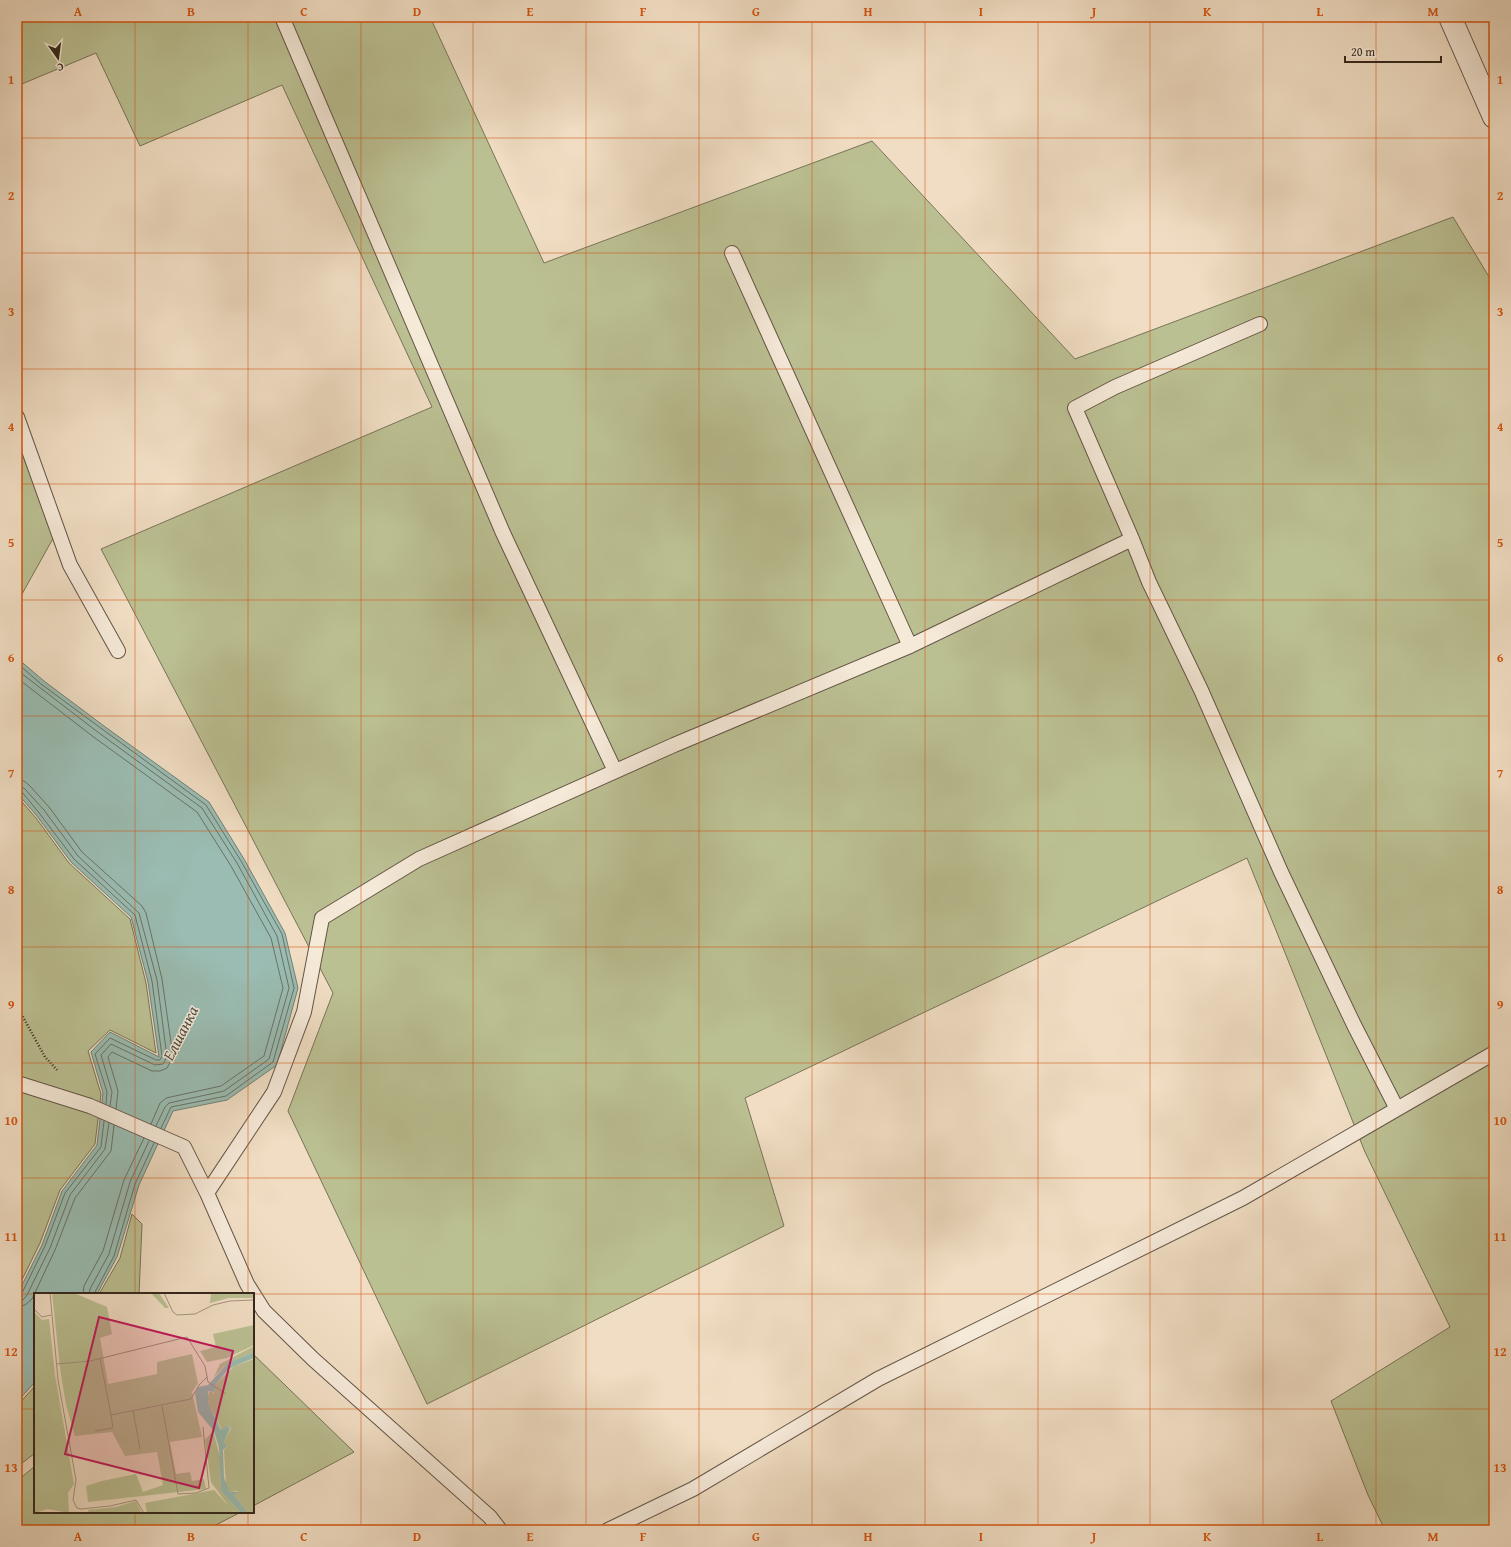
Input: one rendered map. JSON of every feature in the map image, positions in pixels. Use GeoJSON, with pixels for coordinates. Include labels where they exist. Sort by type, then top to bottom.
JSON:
{"type":"FeatureCollection","features":[{"type":"Feature","properties":{"kind":"street"},"geometry":{"type":"LineString","coordinates":[[1450,17],[1494,117]]}},
{"type":"Feature","properties":{"kind":"lane"},"geometry":{"type":"LineString","coordinates":[[282,17],[503,533],[615,771]]}},
{"type":"Feature","properties":{"kind":"lane"},"geometry":{"type":"LineString","coordinates":[[732,253],[910,646]]}},
{"type":"Feature","properties":{"kind":"lane"},"geometry":{"type":"LineString","coordinates":[[1260,324],[1115,387],[1075,408],[1132,539],[1148,582],[1202,690],[1281,872],[1354,1025],[1397,1109]]}},
{"type":"Feature","properties":{"kind":"lane"},"geometry":{"type":"LineString","coordinates":[[17,417],[70,565],[118,651]]}},
{"type":"Feature","properties":{"kind":"lane"},"geometry":{"type":"LineString","coordinates":[[208,1193],[274,1092],[304,1012],[322,918],[419,859],[615,771],[910,646],[1132,539]]}},
{"type":"Feature","properties":{"kind":"lane"},"geometry":{"type":"LineString","coordinates":[[608,1530],[693,1489],[878,1379],[1243,1198],[1494,1053]]}},
{"type":"Feature","properties":{"kind":"lane"},"geometry":{"type":"LineString","coordinates":[[17,1083],[90,1106],[184,1147],[208,1193],[247,1284],[253,1293]]}},
{"type":"Feature","properties":{"kind":"lane"},"geometry":{"type":"LineString","coordinates":[[254,1295],[264,1311],[313,1359],[490,1517],[500,1530]]}},
{"type":"Feature","properties":{"kind":"path"},"geometry":{"type":"LineString","coordinates":[[17,1006],[46,1057],[60,1073]]}},
{"type":"Feature","properties":{"kind":"green space"},"geometry":{"type":"Polygon","coordinates":[[[17,17],[430,17],[544,263],[872,141],[1075,359],[1453,217],[1494,285],[1494,1530],[1385,1530],[1368,1495],[1331,1401],[1450,1327],[1365,1152],[1247,858],[745,1098],[784,1226],[427,1404],[288,1111],[333,993],[101,549],[432,407],[282,85],[140,146],[96,53],[17,86],[17,17]]]}},
{"type":"Feature","properties":{"kind":"green space"},"geometry":{"type":"Polygon","coordinates":[[[17,415],[60,526],[17,603],[17,415]]]}},
{"type":"Feature","properties":{"kind":"green space"},"geometry":{"type":"Polygon","coordinates":[[[17,796],[36,818],[69,863],[130,919],[146,983],[156,1053],[110,1030],[88,1051],[101,1094],[95,1144],[60,1190],[40,1243],[17,1290],[17,1147],[20,1141],[17,1054],[17,796]]]}},
{"type":"Feature","properties":{"kind":"green space"},"geometry":{"type":"Polygon","coordinates":[[[132,1214],[142,1224],[139,1293],[100,1293],[120,1258],[132,1214]]]}},
{"type":"Feature","properties":{"kind":"green space"},"geometry":{"type":"Polygon","coordinates":[[[254,1355],[354,1452],[254,1505],[254,1355]]]}},
{"type":"Feature","properties":{"kind":"green space"},"geometry":{"type":"Polygon","coordinates":[[[34,1387],[34,1454],[17,1467],[17,1406],[34,1387]]]}},
{"type":"Feature","properties":{"kind":"green space"},"geometry":{"type":"Polygon","coordinates":[[[34,1467],[34,1513],[239,1513],[206,1530],[17,1530],[17,1481],[34,1467]]]}},
{"type":"Feature","properties":{"kind":"water","name":"Елшанка"},"geometry":{"type":"Polygon","coordinates":[[[17,658],[44,681],[104,726],[209,802],[244,859],[285,933],[298,988],[277,1065],[227,1100],[173,1111],[139,1185],[117,1257],[98,1293],[34,1293],[34,1383],[17,1402],[17,1295],[42,1245],[62,1191],[97,1145],[103,1093],[91,1052],[110,1032],[159,1057],[148,982],[131,917],[71,862],[37,816],[17,793],[17,658]]]}}]}
